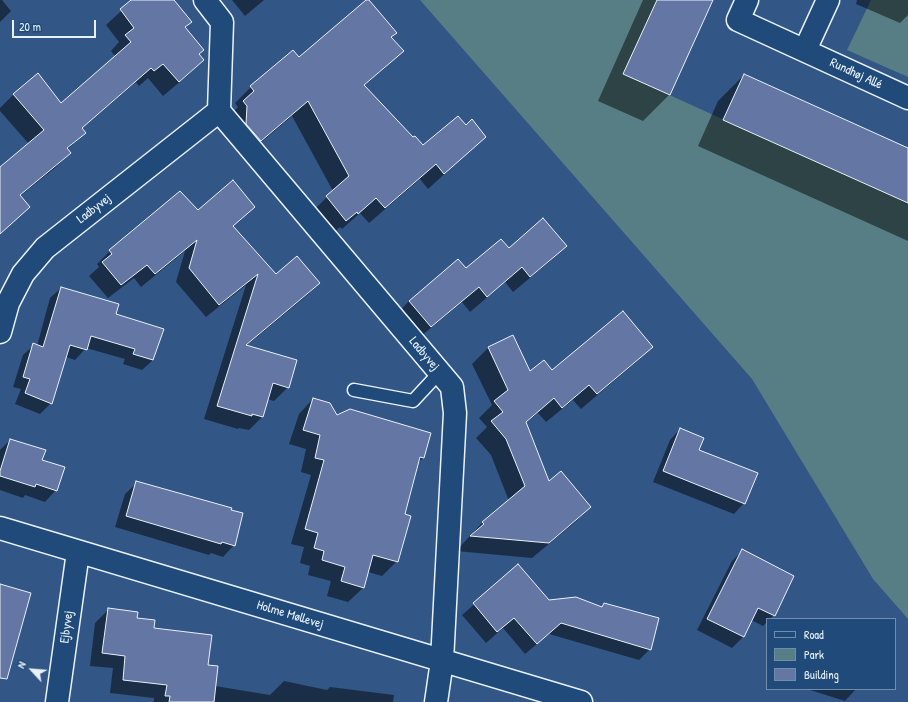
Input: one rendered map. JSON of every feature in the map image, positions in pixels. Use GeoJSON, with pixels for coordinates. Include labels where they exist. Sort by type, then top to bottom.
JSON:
{"type":"FeatureCollection","features":[{"type":"Feature","properties":{"kind":"street"},"geometry":{"type":"LineString","coordinates":[[206,0],[222,22],[219,111]]}},
{"type":"Feature","properties":{"kind":"street","name":"Rundhøj Allé"},"geometry":{"type":"LineString","coordinates":[[748,0],[738,20],[908,98]]}},
{"type":"Feature","properties":{"kind":"street"},"geometry":{"type":"LineString","coordinates":[[805,50],[828,0]]}},
{"type":"Feature","properties":{"kind":"street","name":"Ladbyvej"},"geometry":{"type":"LineString","coordinates":[[0,332],[8,303],[23,274],[45,248],[219,111],[452,387],[455,413],[442,661],[436,702]]}},
{"type":"Feature","properties":{"kind":"street","name":"Holme Møllevej"},"geometry":{"type":"LineString","coordinates":[[0,528],[581,702]]}},
{"type":"Feature","properties":{"kind":"street","name":"Ejbyvej"},"geometry":{"type":"LineString","coordinates":[[57,702],[78,552]]}},
{"type":"Feature","properties":{"kind":"lane"},"geometry":{"type":"LineString","coordinates":[[354,390],[413,401],[439,373]]}},
{"type":"Feature","properties":{"kind":"green space"},"geometry":{"type":"Polygon","coordinates":[[[420,0],[657,0],[623,74],[908,203],[908,619],[873,579],[752,379],[420,0]]]}},
{"type":"Feature","properties":{"kind":"green space"},"geometry":{"type":"Polygon","coordinates":[[[871,0],[908,0],[908,77],[847,50],[871,0]]]}},
{"type":"Feature","properties":{"kind":"building"},"geometry":{"type":"Polygon","coordinates":[[[131,0],[174,0],[192,22],[185,27],[204,50],[199,54],[204,60],[179,82],[163,64],[154,71],[151,68],[82,128],[86,133],[67,148],[71,153],[20,195],[30,207],[0,234],[0,167],[44,130],[13,94],[38,73],[61,103],[131,42],[125,35],[134,28],[120,9],[131,0]]]}},
{"type":"Feature","properties":{"kind":"building"},"geometry":{"type":"Polygon","coordinates":[[[366,0],[369,0],[397,33],[391,37],[404,51],[364,85],[413,137],[415,136],[423,145],[458,116],[466,125],[472,119],[486,137],[444,174],[436,164],[385,208],[376,198],[358,214],[357,212],[346,221],[326,196],[349,176],[308,101],[261,141],[246,124],[247,106],[243,101],[254,91],[250,86],[293,50],[299,57],[366,0]]]}},
{"type":"Feature","properties":{"kind":"building"},"geometry":{"type":"Polygon","coordinates":[[[657,0],[713,0],[670,95],[623,74],[657,0]]]}},
{"type":"Feature","properties":{"kind":"building"},"geometry":{"type":"Polygon","coordinates":[[[744,74],[908,148],[908,203],[723,120],[744,74]]]}},
{"type":"Feature","properties":{"kind":"building"},"geometry":{"type":"Polygon","coordinates":[[[233,180],[255,207],[233,226],[276,274],[297,256],[320,283],[246,345],[297,360],[289,388],[273,383],[263,417],[252,414],[252,416],[217,406],[258,274],[219,305],[189,268],[197,240],[155,274],[147,265],[121,285],[102,262],[112,254],[109,250],[180,191],[198,210],[233,180]]]}},
{"type":"Feature","properties":{"kind":"building"},"geometry":{"type":"Polygon","coordinates":[[[543,218],[567,246],[530,277],[522,267],[487,297],[479,287],[431,327],[409,301],[458,259],[466,268],[501,239],[509,248],[543,218]]]}},
{"type":"Feature","properties":{"kind":"building"},"geometry":{"type":"Polygon","coordinates":[[[61,287],[119,304],[116,314],[164,329],[153,360],[133,354],[135,349],[91,336],[87,350],[70,345],[52,404],[25,393],[30,379],[23,377],[33,343],[43,347],[61,287]]]}},
{"type":"Feature","properties":{"kind":"building"},"geometry":{"type":"Polygon","coordinates":[[[623,311],[653,347],[597,394],[589,385],[562,408],[554,398],[526,422],[549,481],[561,471],[591,507],[549,543],[470,536],[484,524],[482,522],[525,486],[506,439],[491,421],[503,412],[494,401],[508,390],[488,347],[513,335],[530,371],[544,360],[552,370],[623,311]]]}},
{"type":"Feature","properties":{"kind":"building"},"geometry":{"type":"Polygon","coordinates":[[[313,398],[330,403],[337,415],[350,409],[431,433],[424,458],[420,457],[405,514],[411,516],[398,562],[373,555],[364,588],[341,581],[345,567],[322,560],[324,551],[314,548],[318,533],[305,529],[324,460],[315,458],[320,435],[303,430],[313,398]]]}},
{"type":"Feature","properties":{"kind":"building"},"geometry":{"type":"Polygon","coordinates":[[[680,428],[704,438],[699,450],[758,473],[745,504],[663,471],[680,428]]]}},
{"type":"Feature","properties":{"kind":"building"},"geometry":{"type":"Polygon","coordinates":[[[10,439],[46,450],[42,460],[65,467],[57,491],[36,484],[35,487],[0,476],[0,471],[10,439]]]}},
{"type":"Feature","properties":{"kind":"building"},"geometry":{"type":"Polygon","coordinates":[[[136,481],[232,508],[231,510],[243,513],[235,546],[222,542],[221,544],[126,516],[136,481]]]}},
{"type":"Feature","properties":{"kind":"building"},"geometry":{"type":"Polygon","coordinates":[[[742,549],[794,576],[775,616],[758,608],[744,637],[707,619],[742,549]]]}},
{"type":"Feature","properties":{"kind":"building"},"geometry":{"type":"Polygon","coordinates":[[[518,564],[549,600],[576,597],[602,607],[604,603],[659,618],[651,650],[561,623],[537,644],[514,618],[497,632],[473,603],[518,564]]]}},
{"type":"Feature","properties":{"kind":"building"},"geometry":{"type":"Polygon","coordinates":[[[0,584],[31,593],[7,679],[0,678],[0,584]]]}},
{"type":"Feature","properties":{"kind":"building"},"geometry":{"type":"Polygon","coordinates":[[[108,608],[138,612],[137,618],[155,620],[154,628],[212,635],[208,665],[218,666],[214,702],[169,702],[170,696],[165,696],[167,685],[123,680],[125,656],[102,653],[108,608]]]}}]}
